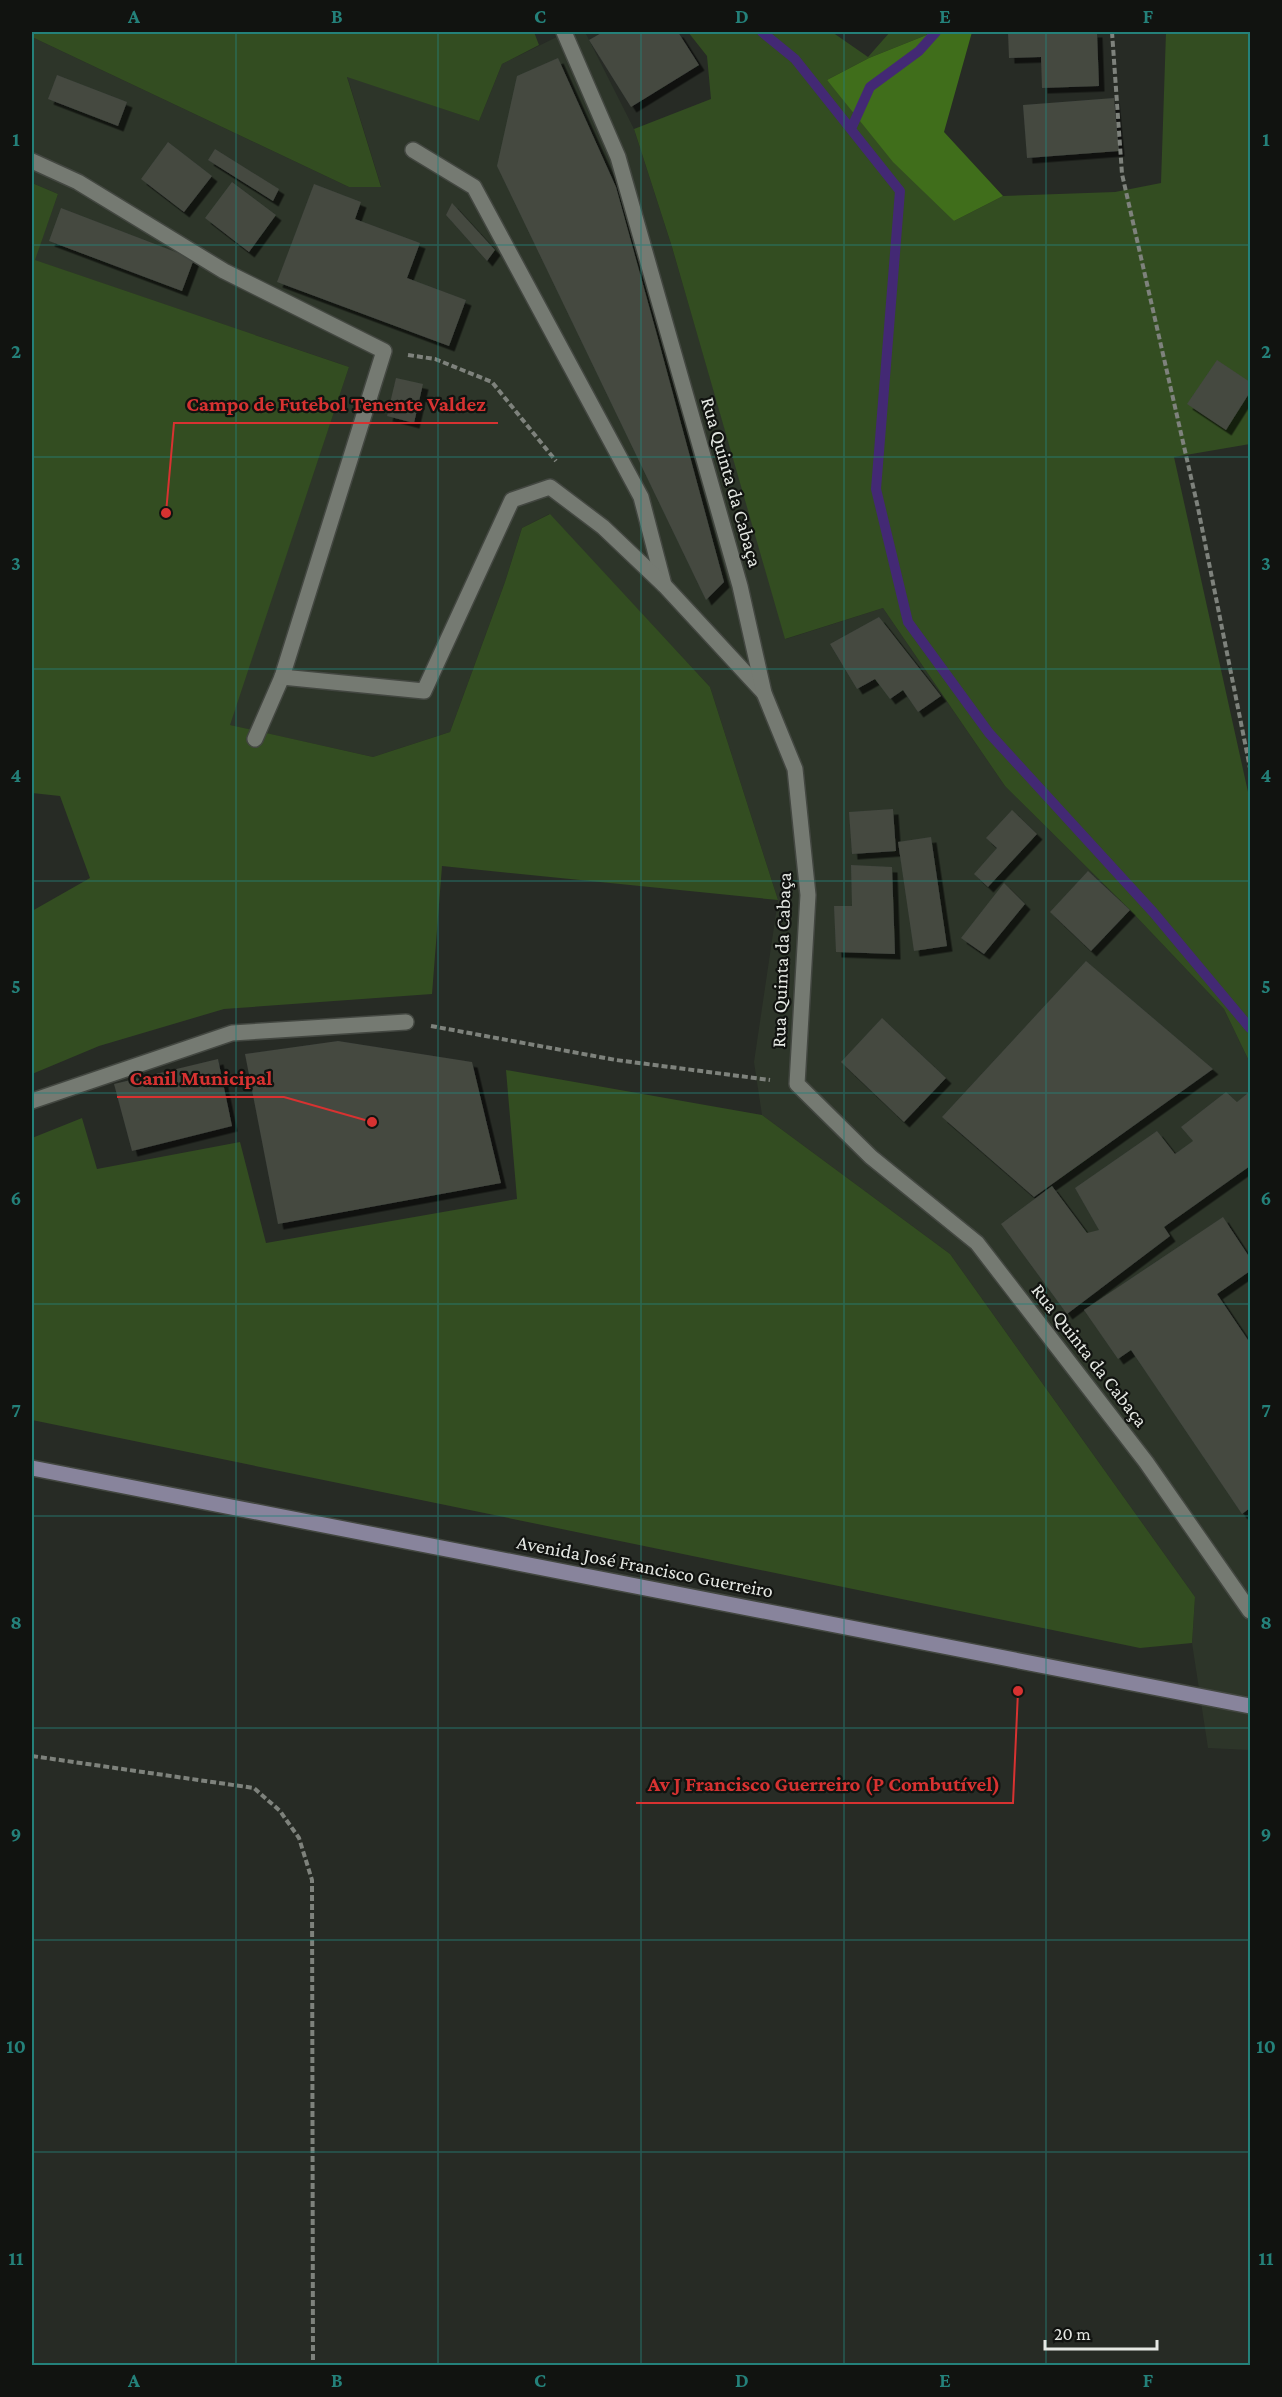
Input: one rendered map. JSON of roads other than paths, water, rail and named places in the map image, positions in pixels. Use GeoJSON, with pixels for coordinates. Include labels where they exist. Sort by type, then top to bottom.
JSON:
{"type":"FeatureCollection","features":[{"type":"Feature","properties":{"kind":"main road","name":"Avenida José Francisco Guerreiro"},"geometry":{"type":"LineString","coordinates":[[32,1468],[1251,1706]]}},
{"type":"Feature","properties":{"kind":"street","name":"Rua Quinta da Cabaça"},"geometry":{"type":"LineString","coordinates":[[564,32],[618,157],[740,586],[764,693],[795,769],[808,895],[797,1084],[871,1157],[977,1243],[1146,1462],[1251,1611]]}},
{"type":"Feature","properties":{"kind":"street"},"geometry":{"type":"LineString","coordinates":[[413,150],[474,187],[641,497],[664,585]]}},
{"type":"Feature","properties":{"kind":"street"},"geometry":{"type":"LineString","coordinates":[[32,161],[78,182],[225,271],[384,351],[282,677],[255,739]]}},
{"type":"Feature","properties":{"kind":"street"},"geometry":{"type":"LineString","coordinates":[[282,677],[424,691],[512,500],[550,487],[603,527],[664,585],[764,693]]}},
{"type":"Feature","properties":{"kind":"street"},"geometry":{"type":"LineString","coordinates":[[32,1101],[232,1033],[406,1022]]}},
{"type":"Feature","properties":{"kind":"waterway"},"geometry":{"type":"LineString","coordinates":[[762,32],[795,59],[900,191],[876,489],[908,622],[989,733],[1153,912],[1250,1028]]}},
{"type":"Feature","properties":{"kind":"waterway"},"geometry":{"type":"LineString","coordinates":[[851,129],[870,87],[919,51],[936,32]]}},
{"type":"Feature","properties":{"kind":"place","name":"Campo de Futebol Tenente Valdez"},"geometry":{"type":"Point","coordinates":[166,513]}},
{"type":"Feature","properties":{"kind":"place","name":"Canil Municipal"},"geometry":{"type":"Point","coordinates":[372,1122]}},
{"type":"Feature","properties":{"kind":"place","name":"Av J Francisco Guerreiro (P Combutível)"},"geometry":{"type":"Point","coordinates":[1018,1691]}}]}
